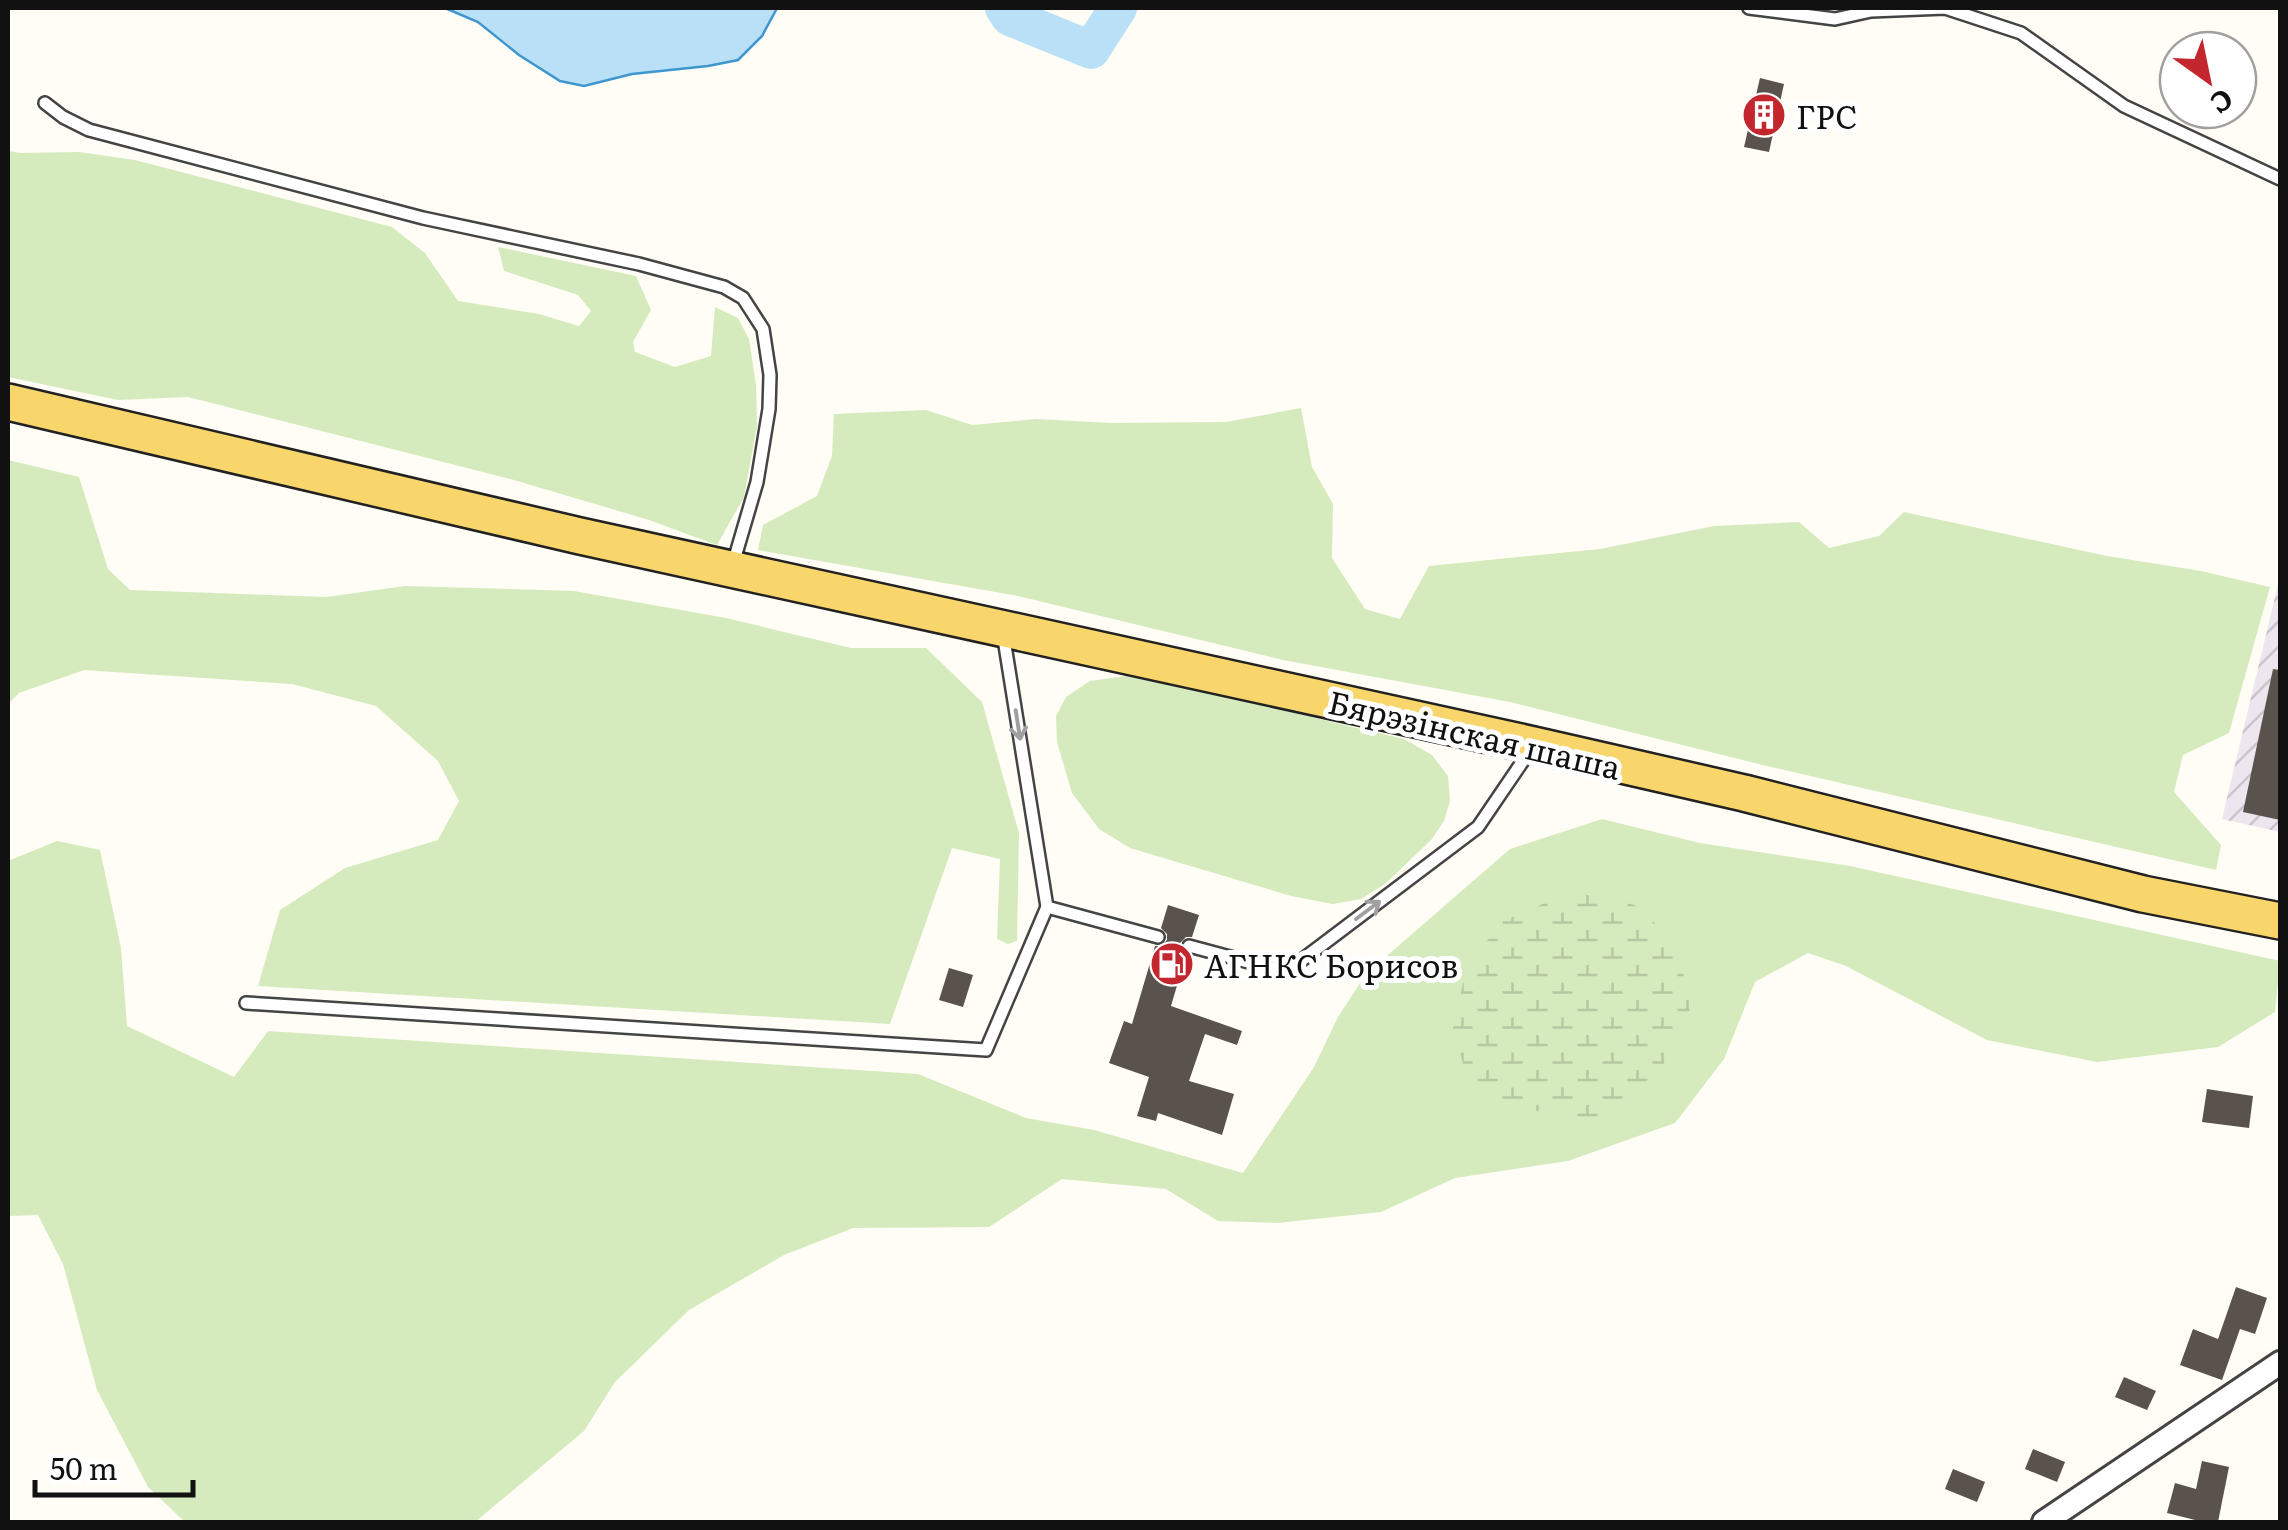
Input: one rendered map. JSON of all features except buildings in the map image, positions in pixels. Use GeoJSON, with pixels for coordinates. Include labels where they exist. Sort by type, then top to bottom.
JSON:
{"type":"FeatureCollection","features":[{"type":"Feature","properties":{"kind":"main road","name":"Бярэзінская шаша"},"geometry":{"type":"LineString","coordinates":[[8,402],[580,536],[1534,745],[1744,793],[2144,894],[2280,921]]}},
{"type":"Feature","properties":{"kind":"street"},"geometry":{"type":"LineString","coordinates":[[2044,1522],[2280,1363]]}},
{"type":"Feature","properties":{"kind":"lane"},"geometry":{"type":"LineString","coordinates":[[1749,8],[1835,19],[1871,12],[1945,8],[2021,33],[2124,106],[2280,180]]}},
{"type":"Feature","properties":{"kind":"lane"},"geometry":{"type":"LineString","coordinates":[[45,103],[89,130],[423,218],[640,264],[724,287],[743,298],[764,330],[770,409],[758,482],[732,568]]}},
{"type":"Feature","properties":{"kind":"lane"},"geometry":{"type":"LineString","coordinates":[[246,1003],[986,1050],[1047,907],[1003,628]]}},
{"type":"Feature","properties":{"kind":"lane"},"geometry":{"type":"LineString","coordinates":[[1189,946],[1286,972],[1478,827],[1534,745]]}},
{"type":"Feature","properties":{"kind":"lane"},"geometry":{"type":"LineString","coordinates":[[1047,907],[1158,937]]}},
{"type":"Feature","properties":{"kind":"shaded area"},"geometry":{"type":"Polygon","coordinates":[[[2280,576],[2280,832],[2222,819],[2280,576]]]}},
{"type":"Feature","properties":{"kind":"green space"},"geometry":{"type":"Polygon","coordinates":[[[8,151],[79,152],[135,160],[392,227],[425,253],[458,301],[539,314],[579,326],[591,311],[578,295],[504,271],[498,247],[636,276],[651,310],[633,342],[635,352],[675,367],[711,356],[715,307],[738,318],[749,339],[757,426],[744,497],[717,545],[649,520],[514,480],[188,397],[118,400],[8,377],[8,151]]]}},
{"type":"Feature","properties":{"kind":"green space"},"geometry":{"type":"Polygon","coordinates":[[[1301,408],[1312,467],[1333,504],[1332,558],[1365,609],[1400,619],[1429,566],[1600,549],[1714,526],[1799,522],[1829,548],[1879,536],[1904,512],[2270,587],[2229,733],[2183,755],[2174,792],[2221,845],[2216,870],[1510,702],[1283,660],[1018,596],[758,550],[763,525],[817,496],[832,456],[834,414],[926,410],[972,425],[1036,419],[1226,422],[1301,408]]]}},
{"type":"Feature","properties":{"kind":"green space"},"geometry":{"type":"Polygon","coordinates":[[[8,460],[79,477],[108,569],[130,590],[326,597],[405,586],[574,591],[726,618],[851,648],[926,648],[982,702],[1019,833],[1017,941],[1008,944],[997,939],[1000,859],[952,848],[890,1024],[258,986],[280,910],[345,868],[438,840],[459,801],[438,761],[376,706],[292,684],[84,670],[19,693],[8,704],[8,460]]]}},
{"type":"Feature","properties":{"kind":"green space"},"geometry":{"type":"Polygon","coordinates":[[[1126,676],[1404,739],[1432,755],[1448,776],[1450,801],[1444,821],[1432,839],[1385,884],[1361,899],[1333,904],[1291,896],[1130,848],[1099,829],[1072,793],[1057,742],[1056,716],[1066,697],[1090,681],[1126,676]]]}},
{"type":"Feature","properties":{"kind":"green space"},"geometry":{"type":"Polygon","coordinates":[[[1602,819],[1700,843],[1850,866],[2280,961],[2275,1012],[2218,1047],[2097,1062],[1987,1040],[1846,966],[1808,953],[1755,982],[1724,1059],[1675,1123],[1568,1161],[1455,1178],[1381,1212],[1277,1223],[1218,1221],[1166,1189],[1062,1179],[989,1227],[853,1228],[784,1255],[689,1310],[615,1382],[584,1431],[475,1522],[185,1522],[148,1487],[97,1390],[63,1264],[38,1215],[8,1216],[8,861],[57,841],[100,850],[121,948],[127,1026],[234,1077],[268,1031],[918,1074],[1026,1118],[1094,1130],[1243,1173],[1314,1067],[1338,1017],[1366,974],[1510,849],[1602,819]]]}},
{"type":"Feature","properties":{"kind":"green space"},"geometry":{"type":"Polygon","coordinates":[[[1590,889],[1642,908],[1676,948],[1692,1005],[1660,1071],[1595,1119],[1508,1107],[1466,1074],[1453,1028],[1467,966],[1503,921],[1590,889]]]}},
{"type":"Feature","properties":{"kind":"water"},"geometry":{"type":"Polygon","coordinates":[[[445,8],[776,10],[762,36],[738,60],[632,74],[584,86],[560,81],[478,22],[445,8]]]}},
{"type":"Feature","properties":{"kind":"waterway"},"geometry":{"type":"LineString","coordinates":[[1004,8],[1010,17],[1091,50],[1118,8]]}},
{"type":"Feature","properties":{"kind":"place","name":"ГРС"},"geometry":{"type":"Point","coordinates":[1764,115]}},
{"type":"Feature","properties":{"kind":"place","name":"АГНКС Борисов"},"geometry":{"type":"Point","coordinates":[1172,964]}}]}
